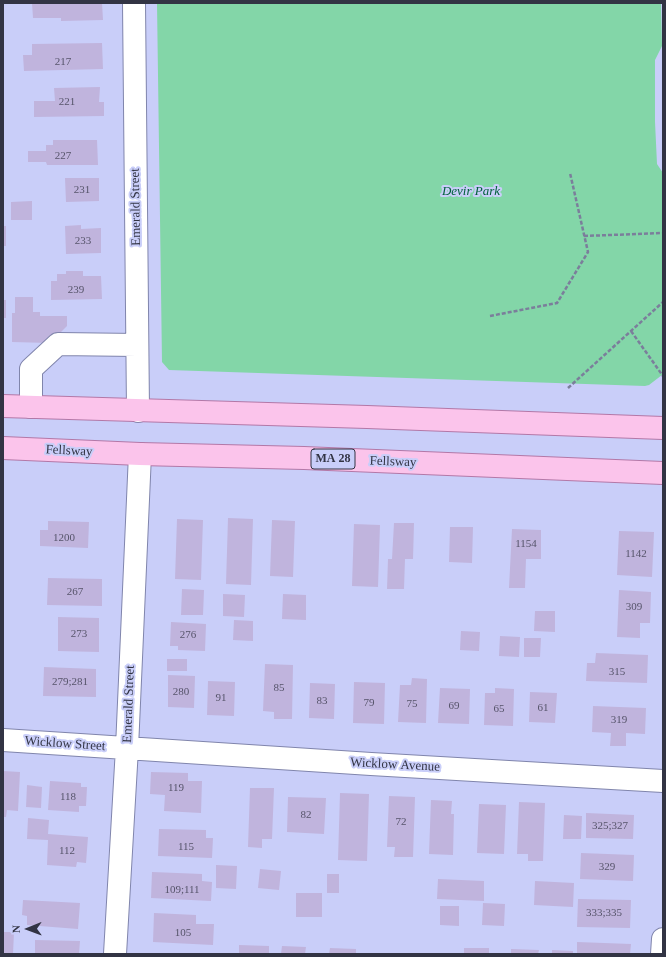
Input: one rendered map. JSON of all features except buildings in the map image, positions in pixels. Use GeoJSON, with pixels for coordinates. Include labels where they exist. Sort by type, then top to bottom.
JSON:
{"type":"FeatureCollection","features":[{"type":"Feature","properties":{"kind":"main road"},"geometry":{"type":"LineString","coordinates":[[3,406],[663,428]]}},
{"type":"Feature","properties":{"kind":"main road","name":"Fellsway"},"geometry":{"type":"LineString","coordinates":[[3,448],[140,454],[304,458],[663,473]]}},
{"type":"Feature","properties":{"kind":"street","name":"Emerald Street"},"geometry":{"type":"LineString","coordinates":[[134,3],[138,411]]}},
{"type":"Feature","properties":{"kind":"street"},"geometry":{"type":"LineString","coordinates":[[31,407],[31,369],[58,344],[137,345]]}},
{"type":"Feature","properties":{"kind":"street","name":"Emerald Street"},"geometry":{"type":"LineString","coordinates":[[115,954],[127,748],[140,454]]}},
{"type":"Feature","properties":{"kind":"street","name":"Wicklow Street"},"geometry":{"type":"LineString","coordinates":[[3,740],[127,748]]}},
{"type":"Feature","properties":{"kind":"street","name":"Wicklow Avenue"},"geometry":{"type":"LineString","coordinates":[[127,748],[663,781]]}},
{"type":"Feature","properties":{"kind":"street"},"geometry":{"type":"LineString","coordinates":[[662,954],[663,939]]}},
{"type":"Feature","properties":{"kind":"path"},"geometry":{"type":"LineString","coordinates":[[490,316],[557,303],[588,252],[570,173]]}},
{"type":"Feature","properties":{"kind":"path"},"geometry":{"type":"LineString","coordinates":[[584,236],[663,234]]}},
{"type":"Feature","properties":{"kind":"path"},"geometry":{"type":"LineString","coordinates":[[568,388],[663,302]]}},
{"type":"Feature","properties":{"kind":"path"},"geometry":{"type":"LineString","coordinates":[[630,331],[663,376]]}},
{"type":"Feature","properties":{"kind":"green space","name":"Devir Park"},"geometry":{"type":"Polygon","coordinates":[[[157,3],[661,3],[662,46],[655,60],[655,122],[657,164],[663,173],[662,375],[649,385],[645,386],[169,370],[162,362],[157,3]]]}}]}
